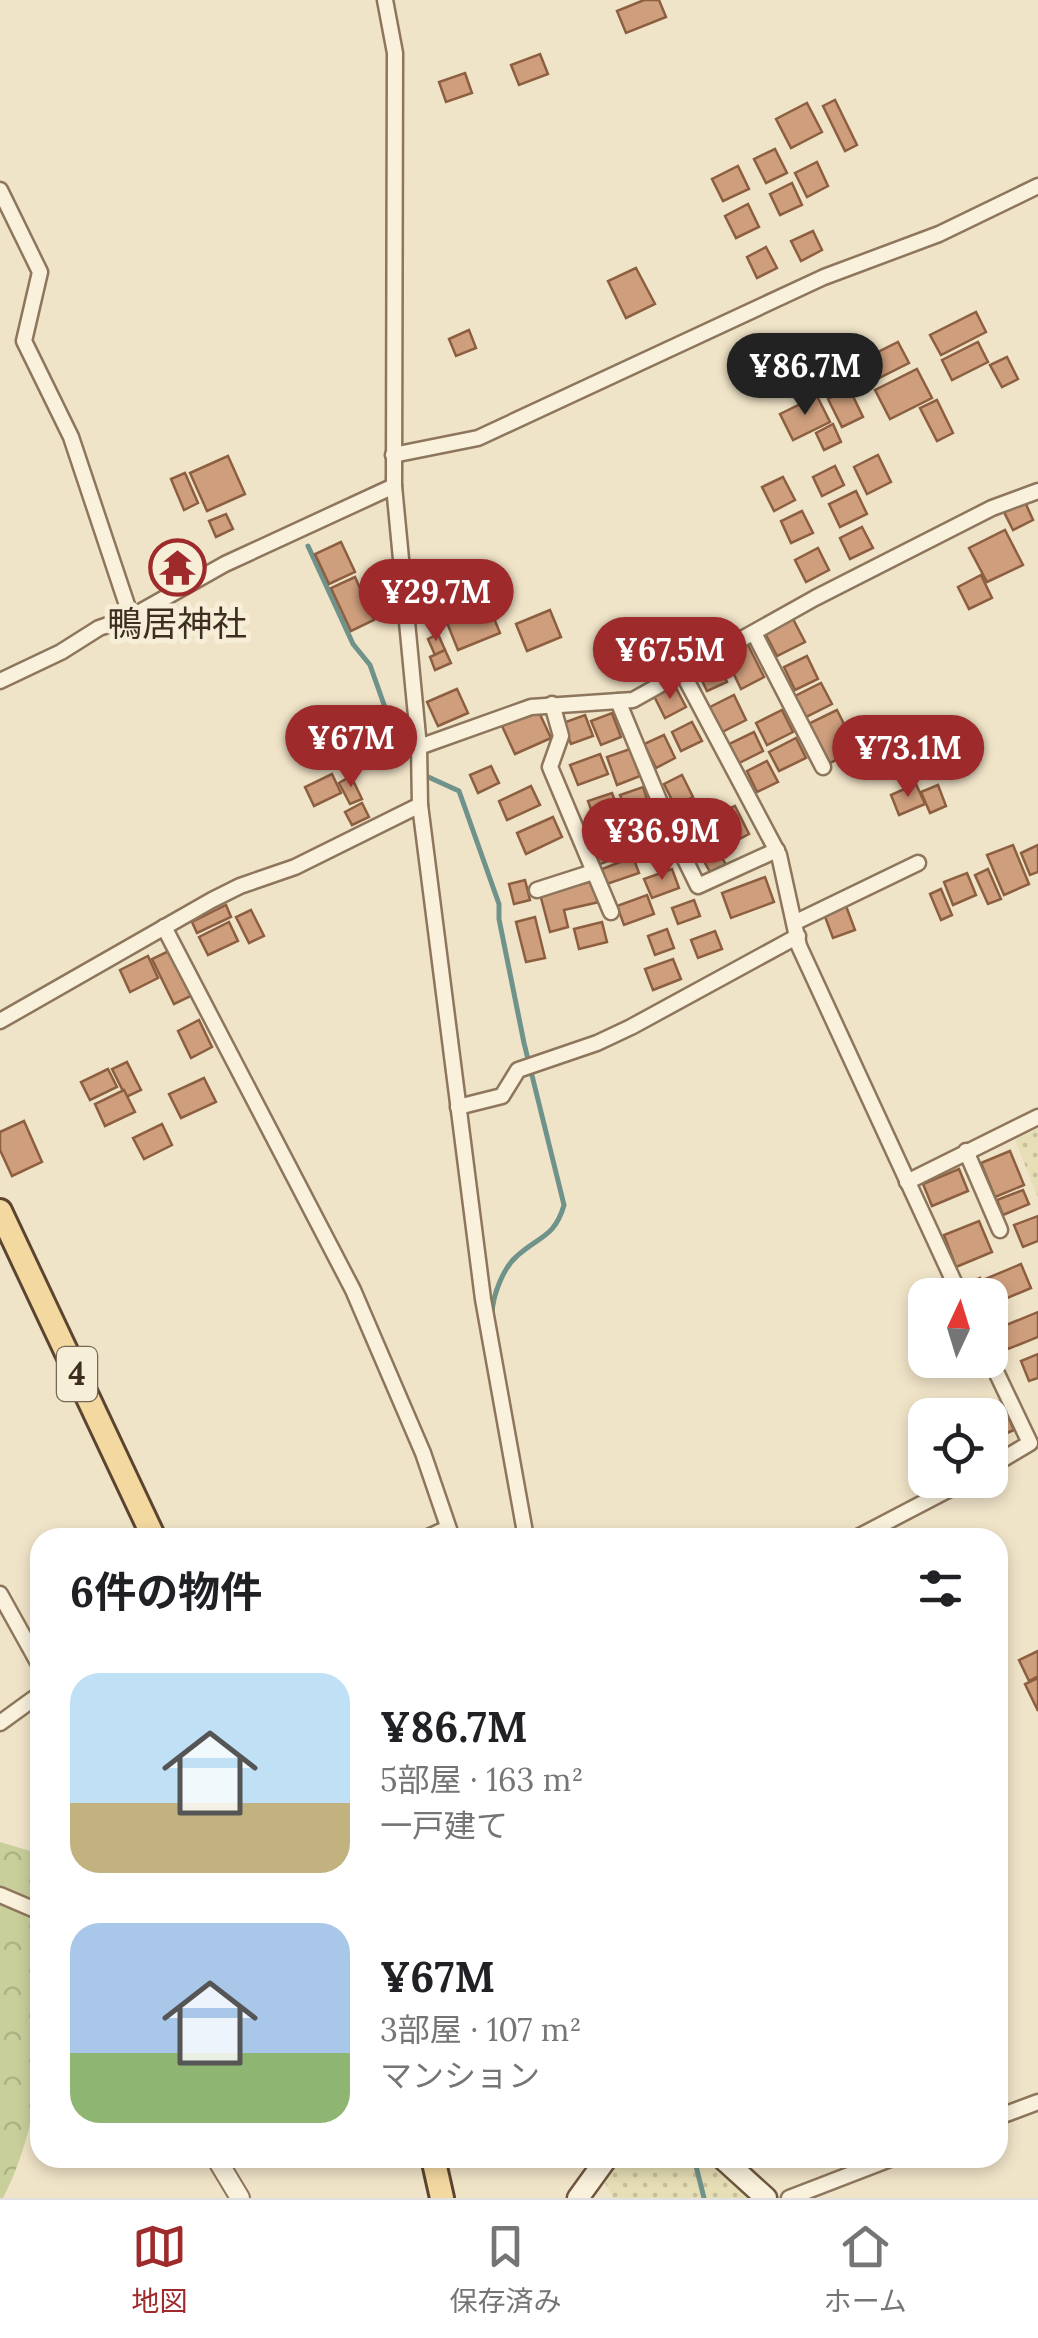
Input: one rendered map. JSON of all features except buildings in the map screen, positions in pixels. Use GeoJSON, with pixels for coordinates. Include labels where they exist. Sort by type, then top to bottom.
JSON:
{"type":"FeatureCollection","features":[{"type":"Feature","properties":{"kind":"main road","name":"4"},"geometry":{"type":"LineString","coordinates":[[0,1210],[149,1528]]}},
{"type":"Feature","properties":{"kind":"main road"},"geometry":{"type":"LineString","coordinates":[[436,2168],[442,2198]]}},
{"type":"Feature","properties":{"kind":"main road"},"geometry":{"type":"LineString","coordinates":[[578,2198],[600,2168]]}},
{"type":"Feature","properties":{"kind":"main road"},"geometry":{"type":"LineString","coordinates":[[733,2168],[766,2198]]}},
{"type":"Feature","properties":{"kind":"street"},"geometry":{"type":"LineString","coordinates":[[385,0],[395,53],[394,486],[419,747],[420,805],[483,1299],[524,1528]]}},
{"type":"Feature","properties":{"kind":"street"},"geometry":{"type":"LineString","coordinates":[[393,455],[478,438],[824,277],[939,234],[1038,186]]}},
{"type":"Feature","properties":{"kind":"street"},"geometry":{"type":"LineString","coordinates":[[0,190],[40,272],[24,341],[71,437],[130,617]]}},
{"type":"Feature","properties":{"kind":"street"},"geometry":{"type":"LineString","coordinates":[[0,682],[226,564],[394,486]]}},
{"type":"Feature","properties":{"kind":"street"},"geometry":{"type":"LineString","coordinates":[[419,747],[494,718],[552,704],[633,700],[992,508],[1038,491]]}},
{"type":"Feature","properties":{"kind":"street"},"geometry":{"type":"LineString","coordinates":[[754,633],[822,768]]}},
{"type":"Feature","properties":{"kind":"street"},"geometry":{"type":"LineString","coordinates":[[682,672],[776,850],[799,946],[952,1278]]}},
{"type":"Feature","properties":{"kind":"street"},"geometry":{"type":"LineString","coordinates":[[618,700],[698,886],[776,850]]}},
{"type":"Feature","properties":{"kind":"street"},"geometry":{"type":"LineString","coordinates":[[552,704],[561,736],[550,767],[611,912]]}},
{"type":"Feature","properties":{"kind":"street"},"geometry":{"type":"LineString","coordinates":[[0,1021],[240,886],[295,867],[420,805]]}},
{"type":"Feature","properties":{"kind":"street"},"geometry":{"type":"LineString","coordinates":[[458,1106],[502,1096],[518,1070],[631,1027],[918,863]]}},
{"type":"Feature","properties":{"kind":"street"},"geometry":{"type":"LineString","coordinates":[[537,890],[593,872]]}},
{"type":"Feature","properties":{"kind":"street"},"geometry":{"type":"LineString","coordinates":[[164,926],[354,1290],[423,1453],[448,1528]]}},
{"type":"Feature","properties":{"kind":"street"},"geometry":{"type":"LineString","coordinates":[[907,1182],[1038,1118]]}},
{"type":"Feature","properties":{"kind":"street"},"geometry":{"type":"LineString","coordinates":[[966,1151],[1000,1230]]}},
{"type":"Feature","properties":{"kind":"street"},"geometry":{"type":"LineString","coordinates":[[999,1378],[1030,1443],[1008,1456]]}},
{"type":"Feature","properties":{"kind":"street"},"geometry":{"type":"LineString","coordinates":[[875,1528],[933,1498]]}},
{"type":"Feature","properties":{"kind":"street"},"geometry":{"type":"LineString","coordinates":[[0,1594],[30,1648]]}},
{"type":"Feature","properties":{"kind":"street"},"geometry":{"type":"LineString","coordinates":[[0,1723],[30,1701]]}},
{"type":"Feature","properties":{"kind":"street"},"geometry":{"type":"LineString","coordinates":[[0,1895],[30,1908]]}},
{"type":"Feature","properties":{"kind":"street"},"geometry":{"type":"LineString","coordinates":[[1008,2113],[1038,2102]]}},
{"type":"Feature","properties":{"kind":"street"},"geometry":{"type":"LineString","coordinates":[[222,2168],[240,2198]]}},
{"type":"Feature","properties":{"kind":"street"},"geometry":{"type":"LineString","coordinates":[[788,2198],[868,2168]]}},
{"type":"Feature","properties":{"kind":"shaded area"},"geometry":{"type":"Polygon","coordinates":[[[1038,1128],[1038,1198],[1015,1140],[1038,1128]]]}},
{"type":"Feature","properties":{"kind":"shaded area"},"geometry":{"type":"Polygon","coordinates":[[[612,2168],[720,2168],[754,2198],[613,2198],[603,2179],[612,2168]]]}},
{"type":"Feature","properties":{"kind":"green space"},"geometry":{"type":"Polygon","coordinates":[[[0,1842],[30,1851],[30,2124],[20,2158],[0,2198],[0,1842]]]}},
{"type":"Feature","properties":{"kind":"waterway"},"geometry":{"type":"LineString","coordinates":[[308,546],[353,644],[370,665],[400,750]]}},
{"type":"Feature","properties":{"kind":"waterway"},"geometry":{"type":"LineString","coordinates":[[424,775],[459,791],[499,904],[524,1043],[564,1205],[551,1230],[507,1267],[492,1313]]}},
{"type":"Feature","properties":{"kind":"waterway"},"geometry":{"type":"LineString","coordinates":[[696,2168],[704,2198]]}},
{"type":"Feature","properties":{"kind":"place","name":"鴨居神社"},"geometry":{"type":"Point","coordinates":[177,568]}}]}
